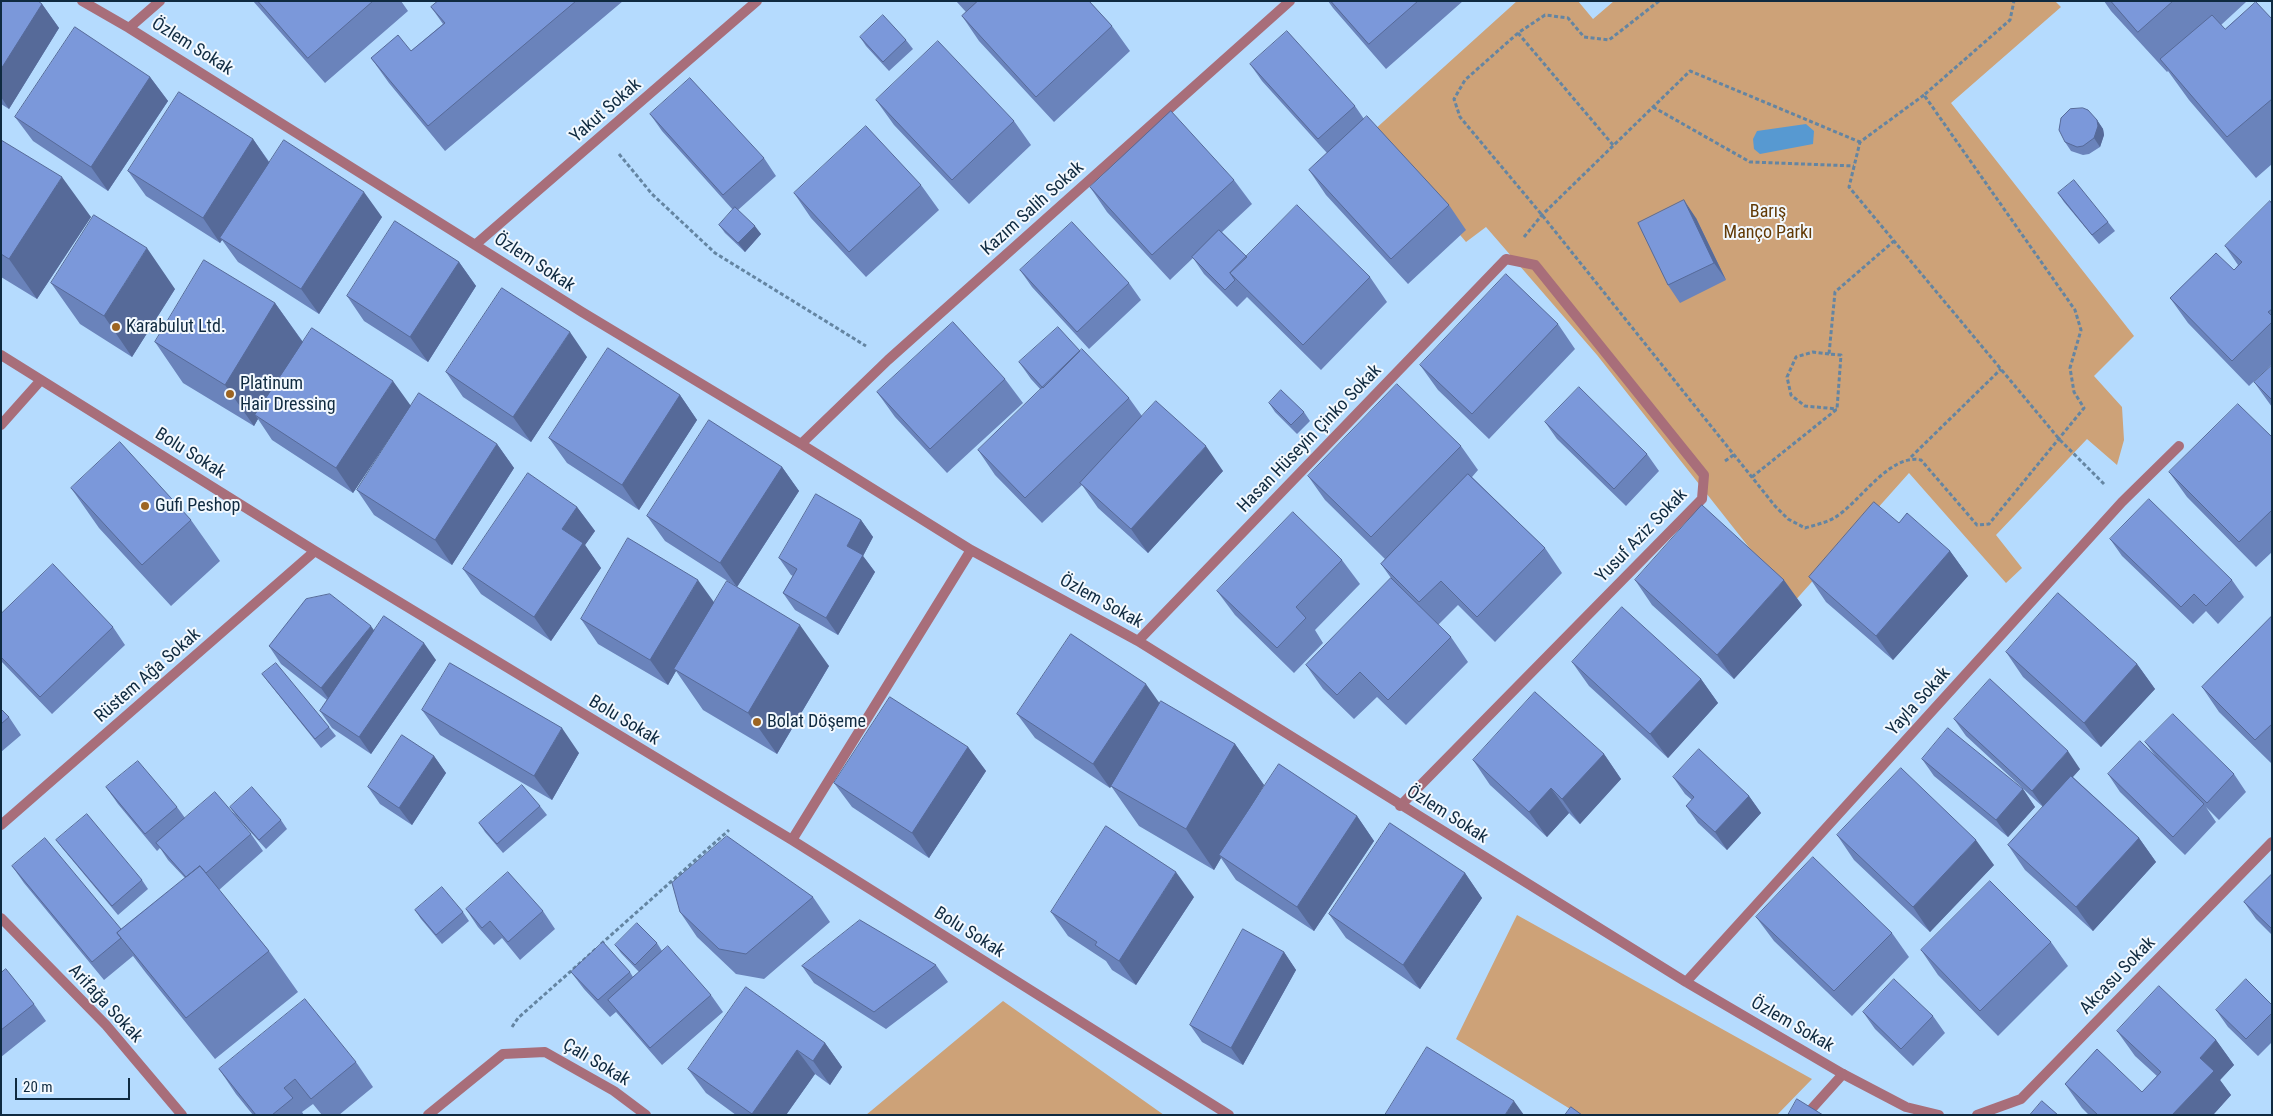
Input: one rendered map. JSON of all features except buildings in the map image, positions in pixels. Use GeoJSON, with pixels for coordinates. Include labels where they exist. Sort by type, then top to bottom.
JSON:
{"type":"FeatureCollection","features":[{"type":"Feature","properties":{"kind":"street","name":"Özlem Sokak"},"geometry":{"type":"LineString","coordinates":[[82,1],[129,28],[582,312],[801,444],[971,550],[1138,641],[1400,806],[1686,982],[1843,1074],[1906,1107],[1939,1115]]}},
{"type":"Feature","properties":{"kind":"street"},"geometry":{"type":"LineString","coordinates":[[129,28],[160,1]]}},
{"type":"Feature","properties":{"kind":"street","name":"Yakut Sokak"},"geometry":{"type":"LineString","coordinates":[[475,244],[757,1]]}},
{"type":"Feature","properties":{"kind":"street","name":"Kazım Salih Sokak"},"geometry":{"type":"LineString","coordinates":[[801,444],[888,360],[1290,1]]}},
{"type":"Feature","properties":{"kind":"street","name":"Hasan Hüseyin Çinko Sokak"},"geometry":{"type":"LineString","coordinates":[[1138,641],[1506,259]]}},
{"type":"Feature","properties":{"kind":"street","name":"Yusuf Aziz Sokak"},"geometry":{"type":"LineString","coordinates":[[1400,806],[1702,499],[1704,475],[1535,265],[1506,259]]}},
{"type":"Feature","properties":{"kind":"street","name":"Bolu Sokak"},"geometry":{"type":"LineString","coordinates":[[1,355],[315,551],[746,815],[792,840],[1229,1115]]}},
{"type":"Feature","properties":{"kind":"street"},"geometry":{"type":"LineString","coordinates":[[1,425],[41,380]]}},
{"type":"Feature","properties":{"kind":"street","name":"Yayla Sokak"},"geometry":{"type":"LineString","coordinates":[[1686,982],[2122,502],[2179,446]]}},
{"type":"Feature","properties":{"kind":"street"},"geometry":{"type":"LineString","coordinates":[[792,840],[971,550]]}},
{"type":"Feature","properties":{"kind":"street","name":"Rüstem Ağa Sokak"},"geometry":{"type":"LineString","coordinates":[[1,825],[315,551]]}},
{"type":"Feature","properties":{"kind":"street","name":"Akcasu Sokak"},"geometry":{"type":"LineString","coordinates":[[1977,1115],[2021,1099],[2272,842]]}},
{"type":"Feature","properties":{"kind":"street","name":"Arifağa Sokak"},"geometry":{"type":"LineString","coordinates":[[1,918],[106,1025],[182,1115]]}},
{"type":"Feature","properties":{"kind":"street","name":"Çalı Sokak"},"geometry":{"type":"LineString","coordinates":[[503,1054],[545,1052],[614,1091],[646,1115]]}},
{"type":"Feature","properties":{"kind":"street"},"geometry":{"type":"LineString","coordinates":[[428,1115],[503,1054]]}},
{"type":"Feature","properties":{"kind":"street"},"geometry":{"type":"LineString","coordinates":[[1806,1115],[1843,1074]]}},
{"type":"Feature","properties":{"kind":"path"},"geometry":{"type":"LineString","coordinates":[[1659,1],[1609,40],[1584,37],[1568,18],[1545,15],[1518,33],[1465,80],[1454,99],[1460,117],[1542,215],[1752,477],[1788,519],[1805,528],[1835,517],[1897,463],[1911,458],[2001,368]]}},
{"type":"Feature","properties":{"kind":"path"},"geometry":{"type":"LineString","coordinates":[[2014,1],[2010,20],[1924,95],[1860,142],[1849,188],[2060,440],[2122,502]]}},
{"type":"Feature","properties":{"kind":"path"},"geometry":{"type":"LineString","coordinates":[[1518,33],[1613,145]]}},
{"type":"Feature","properties":{"kind":"path"},"geometry":{"type":"LineString","coordinates":[[1542,215],[1690,71],[1860,142]]}},
{"type":"Feature","properties":{"kind":"path"},"geometry":{"type":"LineString","coordinates":[[1911,458],[1921,460],[1977,525],[1989,524],[2060,440],[2084,408],[2074,392],[2070,368],[2081,330],[2075,310],[1924,95]]}},
{"type":"Feature","properties":{"kind":"path"},"geometry":{"type":"LineString","coordinates":[[1653,107],[1750,162],[1854,166]]}},
{"type":"Feature","properties":{"kind":"path"},"geometry":{"type":"LineString","coordinates":[[603,134],[652,194],[715,253],[888,360]]}},
{"type":"Feature","properties":{"kind":"path"},"geometry":{"type":"LineString","coordinates":[[1829,354],[1835,292],[1894,241]]}},
{"type":"Feature","properties":{"kind":"path"},"geometry":{"type":"LineString","coordinates":[[1752,477],[1837,409],[1841,355],[1814,352],[1796,357],[1787,377],[1790,395],[1805,406],[1837,409]]}},
{"type":"Feature","properties":{"kind":"path"},"geometry":{"type":"LineString","coordinates":[[503,1054],[508,1033],[518,1018],[746,815]]}},
{"type":"Feature","properties":{"kind":"green space","name":"Barış Manço Parkı"},"geometry":{"type":"Polygon","coordinates":[[[1517,1],[1578,1],[1593,19],[1614,1],[2055,1],[2061,7],[1951,103],[2134,336],[2094,376],[2122,407],[2124,440],[2117,465],[2087,439],[1996,535],[2022,568],[2006,583],[1909,473],[1793,603],[1597,355],[1486,227],[1466,242],[1373,131],[1517,1]]]}},
{"type":"Feature","properties":{"kind":"green space"},"geometry":{"type":"Polygon","coordinates":[[[1517,915],[1812,1079],[1777,1115],[1580,1115],[1456,1039],[1517,915]]]}},
{"type":"Feature","properties":{"kind":"green space"},"geometry":{"type":"Polygon","coordinates":[[[1003,1001],[1164,1115],[866,1115],[1003,1001]]]}},
{"type":"Feature","properties":{"kind":"water"},"geometry":{"type":"Polygon","coordinates":[[[1806,124],[1814,131],[1813,144],[1760,154],[1754,149],[1753,139],[1757,131],[1806,124]]]}},
{"type":"Feature","properties":{"kind":"place","name":"Karabulut Ltd."},"geometry":{"type":"Point","coordinates":[116,327]}},
{"type":"Feature","properties":{"kind":"place","name":"Platinum Hair Dressing"},"geometry":{"type":"Point","coordinates":[230,394]}},
{"type":"Feature","properties":{"kind":"place","name":"Gufi Peshop"},"geometry":{"type":"Point","coordinates":[145,506]}},
{"type":"Feature","properties":{"kind":"place","name":"Bolat Döşeme"},"geometry":{"type":"Point","coordinates":[757,722]}}]}
